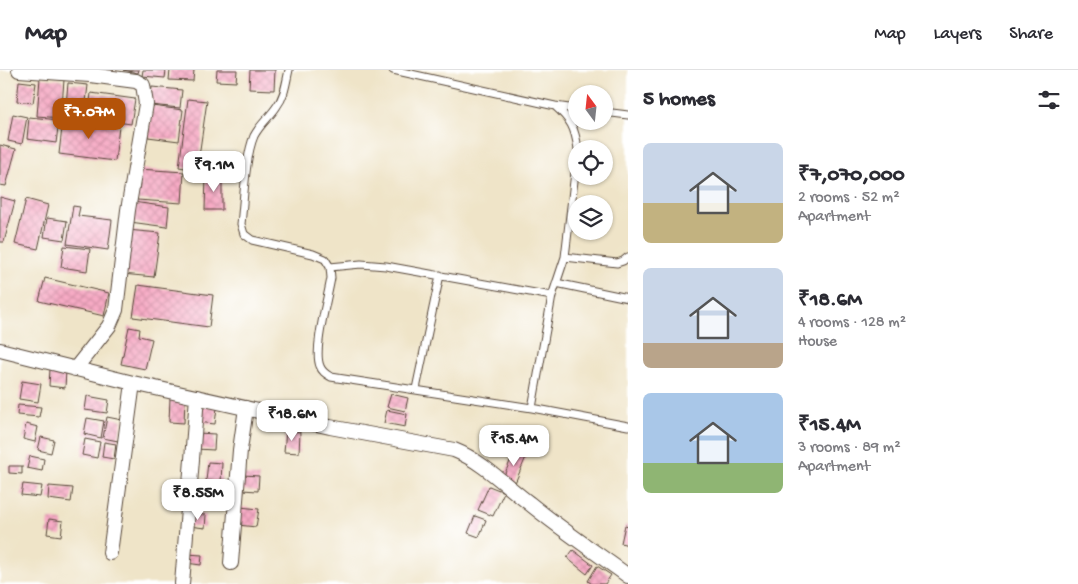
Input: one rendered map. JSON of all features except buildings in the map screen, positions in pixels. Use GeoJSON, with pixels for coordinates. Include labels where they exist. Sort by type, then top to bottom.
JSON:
{"type":"FeatureCollection","features":[{"type":"Feature","properties":{"kind":"street"},"geometry":{"type":"LineString","coordinates":[[19,70],[90,74],[136,81],[143,86],[146,95],[128,210],[116,310],[109,326],[75,369]]}},
{"type":"Feature","properties":{"kind":"street"},"geometry":{"type":"LineString","coordinates":[[0,350],[134,383],[330,427],[454,450],[466,455],[628,576]]}},
{"type":"Feature","properties":{"kind":"street"},"geometry":{"type":"LineString","coordinates":[[110,554],[134,383]]}},
{"type":"Feature","properties":{"kind":"street"},"geometry":{"type":"LineString","coordinates":[[182,584],[197,397]]}},
{"type":"Feature","properties":{"kind":"street"},"geometry":{"type":"LineString","coordinates":[[231,563],[240,450],[246,408]]}},
{"type":"Feature","properties":{"kind":"lane"},"geometry":{"type":"LineString","coordinates":[[289,70],[283,97],[277,107],[262,123],[249,151],[241,224],[244,234],[252,240],[313,254],[325,259],[330,266],[331,278],[318,352],[322,372],[331,377],[532,408],[628,426]]}},
{"type":"Feature","properties":{"kind":"lane"},"geometry":{"type":"LineString","coordinates":[[393,70],[568,108]]}},
{"type":"Feature","properties":{"kind":"lane"},"geometry":{"type":"LineString","coordinates":[[555,106],[569,119],[576,132],[577,140]]}},
{"type":"Feature","properties":{"kind":"lane"},"geometry":{"type":"LineString","coordinates":[[613,113],[628,115]]}},
{"type":"Feature","properties":{"kind":"lane"},"geometry":{"type":"LineString","coordinates":[[532,408],[552,296],[565,257],[574,185]]}},
{"type":"Feature","properties":{"kind":"lane"},"geometry":{"type":"LineString","coordinates":[[565,257],[617,263],[624,261],[628,256]]}},
{"type":"Feature","properties":{"kind":"lane"},"geometry":{"type":"LineString","coordinates":[[330,266],[361,264],[386,266],[552,296]]}},
{"type":"Feature","properties":{"kind":"lane"},"geometry":{"type":"LineString","coordinates":[[416,389],[440,275]]}},
{"type":"Feature","properties":{"kind":"lane"},"geometry":{"type":"LineString","coordinates":[[556,283],[628,298]]}}]}
